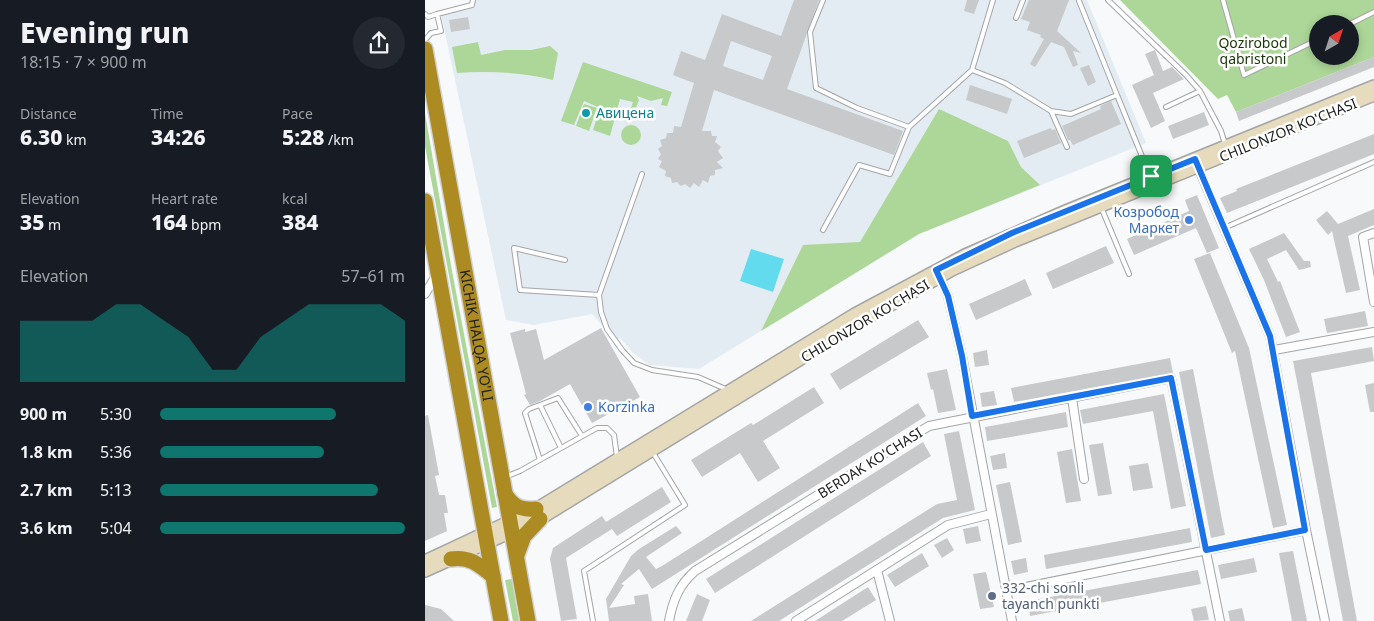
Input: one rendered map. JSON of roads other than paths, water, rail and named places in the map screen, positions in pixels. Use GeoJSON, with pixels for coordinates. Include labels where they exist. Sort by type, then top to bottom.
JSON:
{"type":"FeatureCollection","features":[{"type":"Feature","properties":{"kind":"highway","name":"KICHIK HALQA YO'LI"},"geometry":{"type":"LineString","coordinates":[[425,49],[529,621]]}},
{"type":"Feature","properties":{"kind":"highway","name":"KICHIK HALQA YO'LI"},"geometry":{"type":"LineString","coordinates":[[425,201],[501,621]]}},
{"type":"Feature","properties":{"kind":"highway"},"geometry":{"type":"LineString","coordinates":[[505,494],[516,507],[538,514],[524,536],[517,557]]}},
{"type":"Feature","properties":{"kind":"highway"},"geometry":{"type":"LineString","coordinates":[[451,559],[471,559],[493,576]]}},
{"type":"Feature","properties":{"kind":"main road","name":"CHILONZOR KO'CHASI"},"geometry":{"type":"LineString","coordinates":[[538,514],[617,459],[855,314],[937,274],[1012,233],[1151,176],[1197,163],[1226,146],[1374,86]]}},
{"type":"Feature","properties":{"kind":"main road","name":"CHILONZOR KO'CHASI"},"geometry":{"type":"LineString","coordinates":[[486,538],[538,514],[652,450],[937,274],[969,262],[1197,163],[1374,95]]}},
{"type":"Feature","properties":{"kind":"main road"},"geometry":{"type":"LineString","coordinates":[[425,564],[451,559],[486,538]]}},
{"type":"Feature","properties":{"kind":"main road"},"geometry":{"type":"LineString","coordinates":[[425,564],[486,538]]}},
{"type":"Feature","properties":{"kind":"street"},"geometry":{"type":"LineString","coordinates":[[1197,163],[1265,322],[1274,350],[1305,530],[1325,621]]}},
{"type":"Feature","properties":{"kind":"street"},"geometry":{"type":"LineString","coordinates":[[1374,233],[1363,237],[1374,302]]}},
{"type":"Feature","properties":{"kind":"street"},"geometry":{"type":"LineString","coordinates":[[425,294],[438,272]]}},
{"type":"Feature","properties":{"kind":"street"},"geometry":{"type":"LineString","coordinates":[[937,274],[948,296],[962,356],[1012,621]]}},
{"type":"Feature","properties":{"kind":"street"},"geometry":{"type":"LineString","coordinates":[[1274,350],[1374,332]]}},
{"type":"Feature","properties":{"kind":"street","name":"BERDAK KO'CHASI"},"geometry":{"type":"LineString","coordinates":[[669,621],[674,599],[679,589],[695,571],[929,426],[1171,378],[1220,621]]}},
{"type":"Feature","properties":{"kind":"street"},"geometry":{"type":"LineString","coordinates":[[1072,398],[1084,479]]}},
{"type":"Feature","properties":{"kind":"street"},"geometry":{"type":"LineString","coordinates":[[796,621],[948,525],[991,514]]}},
{"type":"Feature","properties":{"kind":"street"},"geometry":{"type":"LineString","coordinates":[[1006,591],[1305,530]]}},
{"type":"Feature","properties":{"kind":"street"},"geometry":{"type":"LineString","coordinates":[[877,570],[890,621]]}},
{"type":"Feature","properties":{"kind":"lane"},"geometry":{"type":"LineString","coordinates":[[425,14],[428,17],[471,5],[473,0]]}},
{"type":"Feature","properties":{"kind":"lane"},"geometry":{"type":"LineString","coordinates":[[823,0],[810,32],[816,88],[857,108],[909,127]]}},
{"type":"Feature","properties":{"kind":"lane"},"geometry":{"type":"LineString","coordinates":[[823,230],[859,165],[891,174],[909,127],[972,70],[993,0]]}},
{"type":"Feature","properties":{"kind":"lane"},"geometry":{"type":"LineString","coordinates":[[1015,18],[1023,0]]}},
{"type":"Feature","properties":{"kind":"lane"},"geometry":{"type":"LineString","coordinates":[[1107,0],[1186,75],[1199,91],[1221,132],[1226,146]]}},
{"type":"Feature","properties":{"kind":"lane"},"geometry":{"type":"LineString","coordinates":[[1223,0],[1244,75],[1309,44]]}},
{"type":"Feature","properties":{"kind":"lane"},"geometry":{"type":"LineString","coordinates":[[1079,1],[1151,176]]}},
{"type":"Feature","properties":{"kind":"lane"},"geometry":{"type":"LineString","coordinates":[[1359,20],[1374,12]]}},
{"type":"Feature","properties":{"kind":"lane"},"geometry":{"type":"LineString","coordinates":[[425,40],[431,33],[441,31],[437,14]]}},
{"type":"Feature","properties":{"kind":"lane"},"geometry":{"type":"LineString","coordinates":[[972,70],[1005,83],[1051,111],[1071,114],[1117,96]]}},
{"type":"Feature","properties":{"kind":"lane"},"geometry":{"type":"LineString","coordinates":[[1166,107],[1199,91]]}},
{"type":"Feature","properties":{"kind":"lane"},"geometry":{"type":"LineString","coordinates":[[1051,111],[1067,147]]}},
{"type":"Feature","properties":{"kind":"lane"},"geometry":{"type":"LineString","coordinates":[[1225,228],[1374,162]]}},
{"type":"Feature","properties":{"kind":"lane"},"geometry":{"type":"LineString","coordinates":[[642,174],[599,295],[601,312],[607,329],[634,363],[652,370],[698,378],[730,390]]}},
{"type":"Feature","properties":{"kind":"lane"},"geometry":{"type":"LineString","coordinates":[[1100,206],[1129,274]]}},
{"type":"Feature","properties":{"kind":"lane"},"geometry":{"type":"LineString","coordinates":[[565,260],[514,248],[520,290],[599,295]]}},
{"type":"Feature","properties":{"kind":"lane"},"geometry":{"type":"LineString","coordinates":[[540,460],[525,413],[529,409],[540,406],[555,398],[560,399],[582,436]]}},
{"type":"Feature","properties":{"kind":"lane"},"geometry":{"type":"LineString","coordinates":[[540,406],[561,448]]}},
{"type":"Feature","properties":{"kind":"lane"},"geometry":{"type":"LineString","coordinates":[[503,478],[520,471],[597,428],[607,428],[616,438],[617,459]]}},
{"type":"Feature","properties":{"kind":"lane"},"geometry":{"type":"LineString","coordinates":[[593,621],[584,571],[685,506],[652,450]]}},
{"type":"Feature","properties":{"kind":"water"},"geometry":{"type":"Polygon","coordinates":[[[751,249],[784,259],[773,292],[740,281],[751,249]]]}},
{"type":"Feature","properties":{"kind":"place","name":"Авицена"},"geometry":{"type":"Point","coordinates":[586,113]}},
{"type":"Feature","properties":{"kind":"place","name":"Козробод Маркет"},"geometry":{"type":"Point","coordinates":[1189,220]}},
{"type":"Feature","properties":{"kind":"place","name":"Korzinka"},"geometry":{"type":"Point","coordinates":[588,407]}},
{"type":"Feature","properties":{"kind":"place","name":"332-chi sonli tayanch punkti"},"geometry":{"type":"Point","coordinates":[992,596]}},
{"type":"Feature","properties":{"kind":"park label","name":"Qozirobod qabristoni"},"geometry":{"type":"Point","coordinates":[1253,52]}}]}
